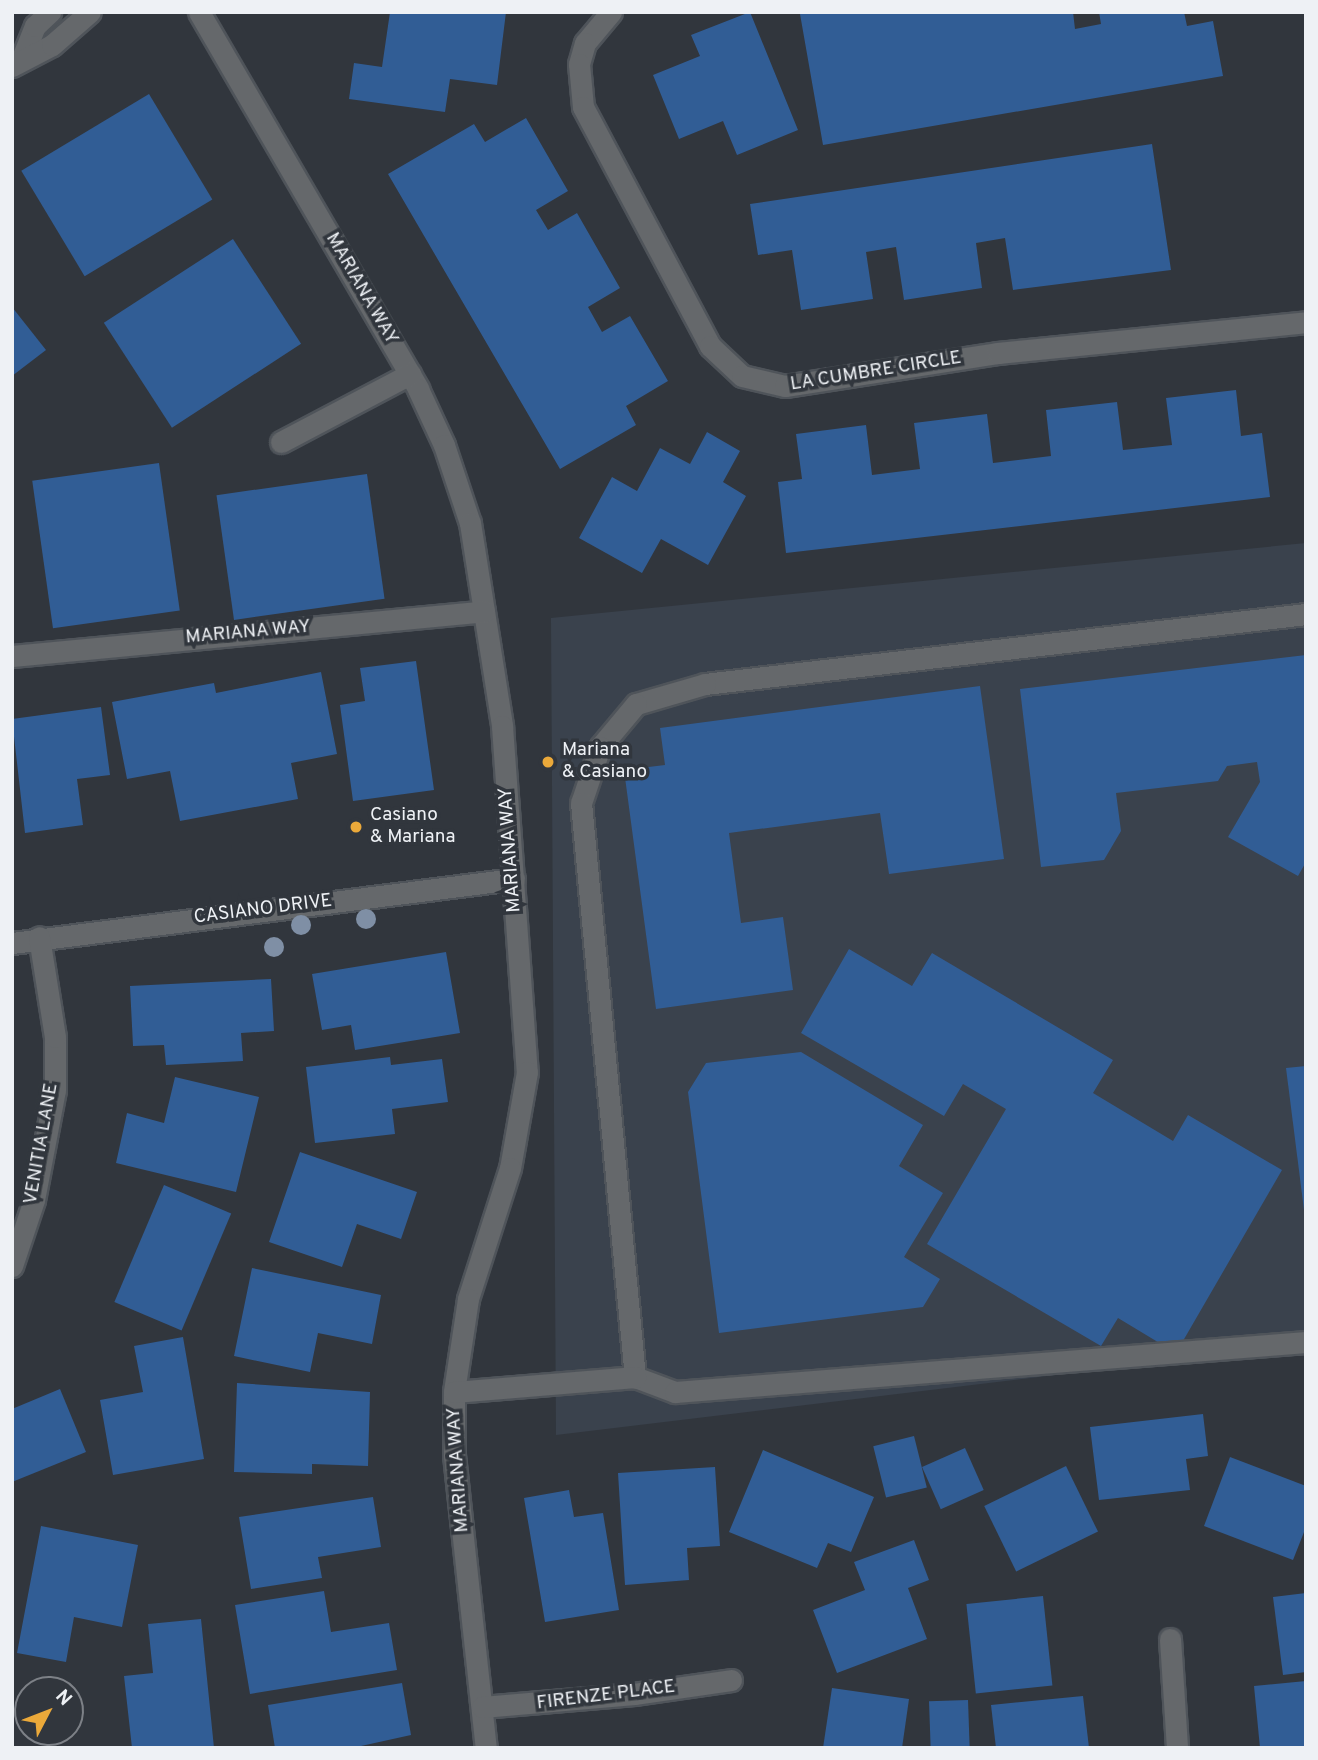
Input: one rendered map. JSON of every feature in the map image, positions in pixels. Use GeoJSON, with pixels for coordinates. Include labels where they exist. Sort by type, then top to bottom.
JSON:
{"type":"FeatureCollection","features":[{"type":"Feature","properties":{"kind":"street"},"geometry":{"type":"LineString","coordinates":[[17,62],[35,26],[50,12]]}},
{"type":"Feature","properties":{"kind":"street"},"geometry":{"type":"LineString","coordinates":[[17,62],[52,45],[90,12]]}},
{"type":"Feature","properties":{"kind":"street","name":"MARIANA WAY"},"geometry":{"type":"LineString","coordinates":[[199,12],[410,374],[444,444],[470,523],[502,726],[527,1072],[510,1167],[468,1299],[454,1392],[454,1455],[486,1748]]}},
{"type":"Feature","properties":{"kind":"street","name":"LA CUMBRE CIRCLE"},"geometry":{"type":"LineString","coordinates":[[611,12],[597,24],[579,64],[583,107],[710,346],[741,376],[785,386],[998,353],[1306,322]]}},
{"type":"Feature","properties":{"kind":"street"},"geometry":{"type":"LineString","coordinates":[[281,442],[410,374]]}},
{"type":"Feature","properties":{"kind":"street","name":"MARIANA WAY"},"geometry":{"type":"LineString","coordinates":[[12,656],[484,611]]}},
{"type":"Feature","properties":{"kind":"street"},"geometry":{"type":"LineString","coordinates":[[635,1377],[581,803],[600,747],[636,704],[705,684],[1306,614]]}},
{"type":"Feature","properties":{"kind":"street","name":"CASIANO DRIVE"},"geometry":{"type":"LineString","coordinates":[[12,943],[39,937],[514,879]]}},
{"type":"Feature","properties":{"kind":"street","name":"VENITIA LANE"},"geometry":{"type":"LineString","coordinates":[[12,1266],[34,1200],[55,1090],[55,1037],[39,937]]}},
{"type":"Feature","properties":{"kind":"street"},"geometry":{"type":"LineString","coordinates":[[454,1392],[635,1377],[675,1392],[1306,1342]]}},
{"type":"Feature","properties":{"kind":"street"},"geometry":{"type":"LineString","coordinates":[[1170,1639],[1177,1748]]}},
{"type":"Feature","properties":{"kind":"street","name":"FIRENZE PLACE"},"geometry":{"type":"LineString","coordinates":[[482,1707],[634,1694],[731,1680]]}},
{"type":"Feature","properties":{"kind":"shaded area"},"geometry":{"type":"Polygon","coordinates":[[[1306,543],[1306,1345],[556,1435],[551,618],[1306,543]]]}},
{"type":"Feature","properties":{"kind":"building"},"geometry":{"type":"Polygon","coordinates":[[[390,12],[506,12],[497,85],[450,79],[445,112],[349,99],[354,63],[382,67],[390,12]]]}},
{"type":"Feature","properties":{"kind":"building"},"geometry":{"type":"Polygon","coordinates":[[[750,12],[798,130],[737,155],[723,121],[679,139],[653,75],[700,56],[691,35],[750,12]]]}},
{"type":"Feature","properties":{"kind":"building"},"geometry":{"type":"Polygon","coordinates":[[[1073,12],[1075,29],[1101,24],[1099,12],[1184,12],[1187,26],[1213,21],[1223,76],[823,145],[800,14],[1073,12]]]}},
{"type":"Feature","properties":{"kind":"building"},"geometry":{"type":"Polygon","coordinates":[[[149,94],[212,199],[85,276],[21,171],[149,94]]]}},
{"type":"Feature","properties":{"kind":"building"},"geometry":{"type":"Polygon","coordinates":[[[526,118],[568,191],[536,210],[548,230],[577,213],[620,288],[588,307],[602,332],[630,316],[668,381],[626,406],[636,425],[560,469],[388,174],[474,124],[485,142],[526,118]]]}},
{"type":"Feature","properties":{"kind":"building"},"geometry":{"type":"Polygon","coordinates":[[[1152,144],[1171,270],[1013,290],[1005,238],[976,243],[982,288],[904,300],[896,247],[866,252],[873,299],[801,310],[792,250],[758,255],[750,204],[1152,144]]]}},
{"type":"Feature","properties":{"kind":"building"},"geometry":{"type":"Polygon","coordinates":[[[233,239],[301,344],[172,428],[104,323],[233,239]]]}},
{"type":"Feature","properties":{"kind":"building"},"geometry":{"type":"Polygon","coordinates":[[[12,307],[46,350],[12,376],[12,307]]]}},
{"type":"Feature","properties":{"kind":"building"},"geometry":{"type":"Polygon","coordinates":[[[1236,390],[1241,436],[1262,433],[1270,497],[786,553],[778,482],[802,479],[796,434],[866,425],[872,475],[920,469],[914,423],[987,414],[993,463],[1051,456],[1046,410],[1117,402],[1123,450],[1172,445],[1166,398],[1236,390]]]}},
{"type":"Feature","properties":{"kind":"building"},"geometry":{"type":"Polygon","coordinates":[[[707,432],[740,451],[723,482],[746,496],[708,565],[661,539],[642,573],[579,538],[612,477],[637,491],[660,448],[690,464],[707,432]]]}},
{"type":"Feature","properties":{"kind":"building"},"geometry":{"type":"Polygon","coordinates":[[[159,463],[180,611],[53,628],[32,481],[159,463]]]}},
{"type":"Feature","properties":{"kind":"building"},"geometry":{"type":"Polygon","coordinates":[[[367,474],[385,599],[234,620],[216,495],[367,474]]]}},
{"type":"Feature","properties":{"kind":"building"},"geometry":{"type":"Polygon","coordinates":[[[1306,655],[1306,862],[1298,876],[1228,837],[1260,782],[1257,762],[1227,766],[1218,781],[1116,793],[1121,831],[1104,860],[1041,867],[1020,689],[1306,655]]]}},
{"type":"Feature","properties":{"kind":"building"},"geometry":{"type":"Polygon","coordinates":[[[416,661],[434,790],[353,801],[340,705],[365,701],[360,668],[416,661]]]}},
{"type":"Feature","properties":{"kind":"building"},"geometry":{"type":"Polygon","coordinates":[[[321,672],[337,754],[291,763],[298,799],[180,821],[170,771],[127,779],[112,702],[214,683],[216,693],[321,672]]]}},
{"type":"Feature","properties":{"kind":"building"},"geometry":{"type":"Polygon","coordinates":[[[980,686],[1004,859],[889,874],[880,813],[729,833],[741,923],[783,917],[793,990],[656,1009],[624,770],[665,765],[660,728],[980,686]]]}},
{"type":"Feature","properties":{"kind":"building"},"geometry":{"type":"Polygon","coordinates":[[[101,707],[110,775],[77,779],[83,825],[25,833],[12,719],[101,707]]]}},
{"type":"Feature","properties":{"kind":"building"},"geometry":{"type":"Polygon","coordinates":[[[849,949],[912,986],[932,953],[1113,1060],[1093,1093],[1173,1141],[1188,1115],[1282,1170],[1176,1353],[1118,1318],[1101,1346],[927,1244],[1006,1109],[963,1084],[944,1116],[801,1033],[849,949]]]}},
{"type":"Feature","properties":{"kind":"building"},"geometry":{"type":"Polygon","coordinates":[[[446,952],[460,1033],[355,1050],[351,1025],[322,1030],[312,974],[446,952]]]}},
{"type":"Feature","properties":{"kind":"building"},"geometry":{"type":"Polygon","coordinates":[[[271,979],[274,1031],[241,1033],[243,1061],[166,1065],[164,1045],[133,1046],[130,986],[271,979]]]}},
{"type":"Feature","properties":{"kind":"building"},"geometry":{"type":"Polygon","coordinates":[[[801,1052],[923,1125],[899,1166],[943,1193],[904,1257],[940,1279],[923,1307],[719,1333],[688,1092],[706,1063],[801,1052]]]}},
{"type":"Feature","properties":{"kind":"building"},"geometry":{"type":"Polygon","coordinates":[[[390,1057],[391,1065],[442,1059],[448,1102],[392,1109],[395,1134],[315,1143],[306,1067],[390,1057]]]}},
{"type":"Feature","properties":{"kind":"building"},"geometry":{"type":"Polygon","coordinates":[[[1306,1066],[1306,1210],[1304,1210],[1286,1068],[1306,1066]]]}},
{"type":"Feature","properties":{"kind":"building"},"geometry":{"type":"Polygon","coordinates":[[[175,1077],[259,1097],[236,1192],[116,1163],[127,1113],[164,1123],[175,1077]]]}},
{"type":"Feature","properties":{"kind":"building"},"geometry":{"type":"Polygon","coordinates":[[[300,1152],[417,1192],[401,1239],[357,1224],[342,1267],[269,1242],[300,1152]]]}},
{"type":"Feature","properties":{"kind":"building"},"geometry":{"type":"Polygon","coordinates":[[[164,1185],[231,1214],[182,1330],[114,1302],[164,1185]]]}},
{"type":"Feature","properties":{"kind":"building"},"geometry":{"type":"Polygon","coordinates":[[[252,1268],[381,1295],[372,1344],[318,1333],[310,1372],[234,1356],[252,1268]]]}},
{"type":"Feature","properties":{"kind":"building"},"geometry":{"type":"Polygon","coordinates":[[[183,1337],[204,1459],[113,1475],[100,1400],[143,1392],[134,1346],[183,1337]]]}},
{"type":"Feature","properties":{"kind":"building"},"geometry":{"type":"Polygon","coordinates":[[[237,1383],[370,1392],[368,1466],[312,1464],[312,1474],[234,1472],[237,1383]]]}},
{"type":"Feature","properties":{"kind":"building"},"geometry":{"type":"Polygon","coordinates":[[[60,1389],[86,1452],[12,1482],[12,1409],[60,1389]]]}},
{"type":"Feature","properties":{"kind":"building"},"geometry":{"type":"Polygon","coordinates":[[[1203,1414],[1208,1456],[1186,1459],[1190,1490],[1099,1500],[1090,1427],[1203,1414]]]}},
{"type":"Feature","properties":{"kind":"building"},"geometry":{"type":"Polygon","coordinates":[[[914,1436],[927,1487],[886,1498],[873,1446],[914,1436]]]}},
{"type":"Feature","properties":{"kind":"building"},"geometry":{"type":"Polygon","coordinates":[[[965,1448],[984,1490],[941,1509],[922,1467],[965,1448]]]}},
{"type":"Feature","properties":{"kind":"building"},"geometry":{"type":"Polygon","coordinates":[[[763,1450],[874,1497],[851,1552],[828,1543],[817,1568],[729,1532],[763,1450]]]}},
{"type":"Feature","properties":{"kind":"building"},"geometry":{"type":"Polygon","coordinates":[[[1230,1457],[1306,1486],[1306,1527],[1293,1560],[1204,1526],[1230,1457]]]}},
{"type":"Feature","properties":{"kind":"building"},"geometry":{"type":"Polygon","coordinates":[[[1066,1466],[1098,1532],[1016,1572],[984,1506],[1066,1466]]]}},
{"type":"Feature","properties":{"kind":"building"},"geometry":{"type":"Polygon","coordinates":[[[715,1467],[720,1546],[687,1548],[689,1580],[625,1585],[618,1473],[715,1467]]]}},
{"type":"Feature","properties":{"kind":"building"},"geometry":{"type":"Polygon","coordinates":[[[569,1490],[574,1517],[603,1513],[619,1610],[545,1622],[524,1498],[569,1490]]]}},
{"type":"Feature","properties":{"kind":"building"},"geometry":{"type":"Polygon","coordinates":[[[373,1497],[381,1547],[318,1557],[322,1578],[251,1589],[239,1517],[373,1497]]]}},
{"type":"Feature","properties":{"kind":"building"},"geometry":{"type":"Polygon","coordinates":[[[41,1526],[138,1545],[122,1627],[74,1617],[66,1662],[17,1653],[41,1526]]]}},
{"type":"Feature","properties":{"kind":"building"},"geometry":{"type":"Polygon","coordinates":[[[914,1540],[929,1580],[908,1588],[927,1639],[837,1673],[813,1610],[865,1590],[854,1562],[914,1540]]]}},
{"type":"Feature","properties":{"kind":"building"},"geometry":{"type":"Polygon","coordinates":[[[324,1591],[331,1632],[389,1623],[397,1670],[250,1694],[235,1605],[324,1591]]]}},
{"type":"Feature","properties":{"kind":"building"},"geometry":{"type":"Polygon","coordinates":[[[1306,1593],[1306,1672],[1283,1675],[1273,1597],[1306,1593]]]}},
{"type":"Feature","properties":{"kind":"building"},"geometry":{"type":"Polygon","coordinates":[[[1043,1596],[1052,1686],[976,1694],[966,1604],[1043,1596]]]}},
{"type":"Feature","properties":{"kind":"building"},"geometry":{"type":"Polygon","coordinates":[[[201,1619],[214,1748],[132,1748],[124,1676],[153,1673],[148,1624],[201,1619]]]}},
{"type":"Feature","properties":{"kind":"building"},"geometry":{"type":"Polygon","coordinates":[[[1306,1681],[1306,1748],[1260,1748],[1254,1686],[1306,1681]]]}},
{"type":"Feature","properties":{"kind":"building"},"geometry":{"type":"Polygon","coordinates":[[[402,1683],[411,1735],[352,1748],[275,1748],[268,1705],[402,1683]]]}},
{"type":"Feature","properties":{"kind":"building"},"geometry":{"type":"Polygon","coordinates":[[[832,1688],[909,1699],[902,1748],[823,1748],[832,1688]]]}},
{"type":"Feature","properties":{"kind":"building"},"geometry":{"type":"Polygon","coordinates":[[[1083,1696],[1089,1748],[996,1748],[991,1705],[1083,1696]]]}},
{"type":"Feature","properties":{"kind":"building"},"geometry":{"type":"Polygon","coordinates":[[[968,1700],[970,1748],[931,1748],[929,1701],[968,1700]]]}},
{"type":"Feature","properties":{"kind":"place","name":"Mariana & Casiano"},"geometry":{"type":"Point","coordinates":[548,762]}},
{"type":"Feature","properties":{"kind":"place","name":"Casiano & Mariana"},"geometry":{"type":"Point","coordinates":[356,827]}}]}
